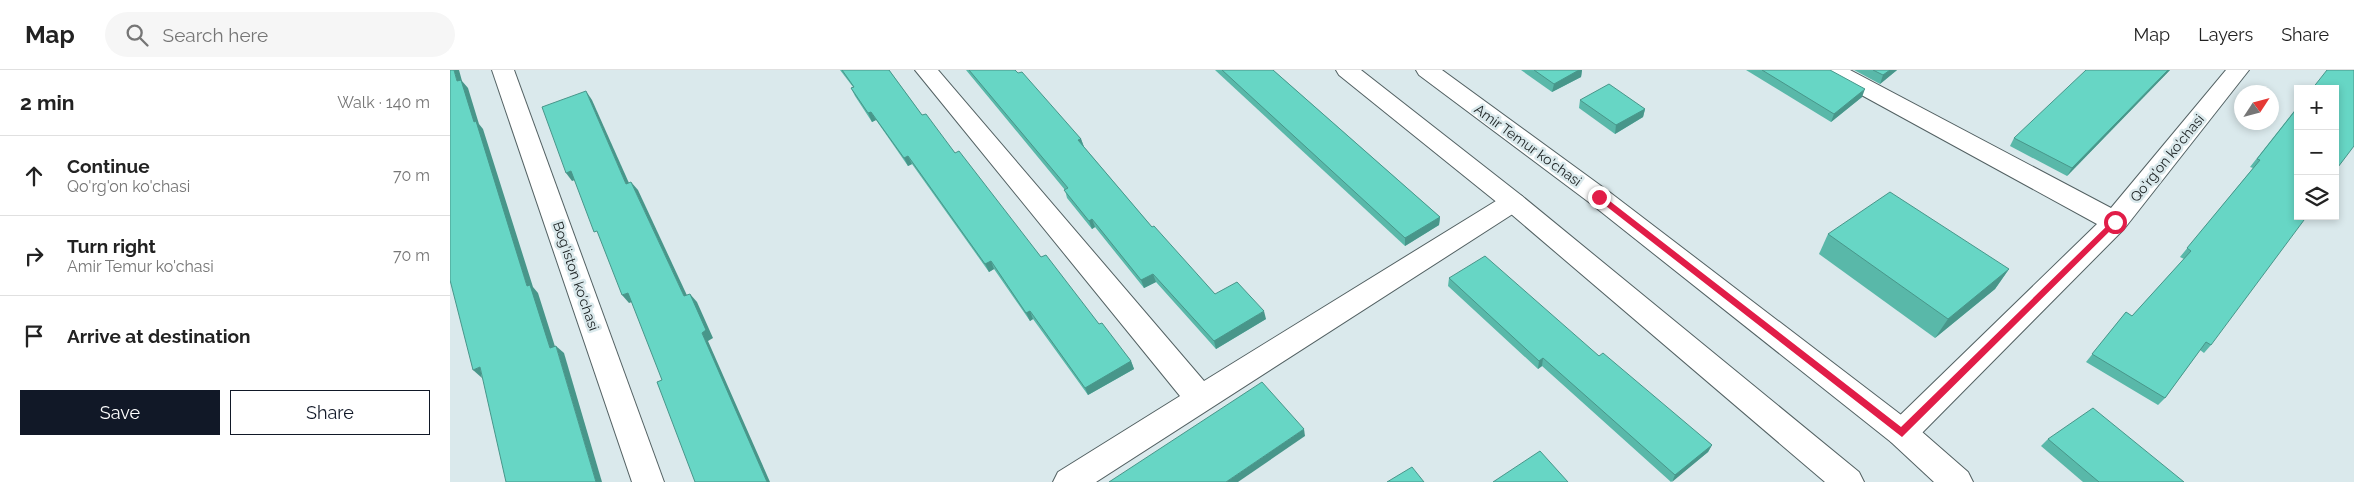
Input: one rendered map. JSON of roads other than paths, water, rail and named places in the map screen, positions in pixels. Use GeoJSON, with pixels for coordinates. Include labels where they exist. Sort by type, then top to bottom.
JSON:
{"type":"FeatureCollection","features":[{"type":"Feature","properties":{"kind":"street","name":"Bog'iston ko'chasi"},"geometry":{"type":"LineString","coordinates":[[503,70],[648,482]]}},
{"type":"Feature","properties":{"kind":"street"},"geometry":{"type":"LineString","coordinates":[[926,70],[1201,399]]}},
{"type":"Feature","properties":{"kind":"street"},"geometry":{"type":"LineString","coordinates":[[1347,70],[1513,202],[1837,478]]}},
{"type":"Feature","properties":{"kind":"street","name":"Amir Temur ko'chasi"},"geometry":{"type":"LineString","coordinates":[[1427,70],[1599,197],[1902,433],[1957,482]]}},
{"type":"Feature","properties":{"kind":"street"},"geometry":{"type":"LineString","coordinates":[[1833,70],[2115,222]]}},
{"type":"Feature","properties":{"kind":"street","name":"Qo'rg'on ko'chasi"},"geometry":{"type":"LineString","coordinates":[[1902,433],[2115,222],[2238,70]]}},
{"type":"Feature","properties":{"kind":"street"},"geometry":{"type":"LineString","coordinates":[[1069,482],[1513,202]]}}]}
